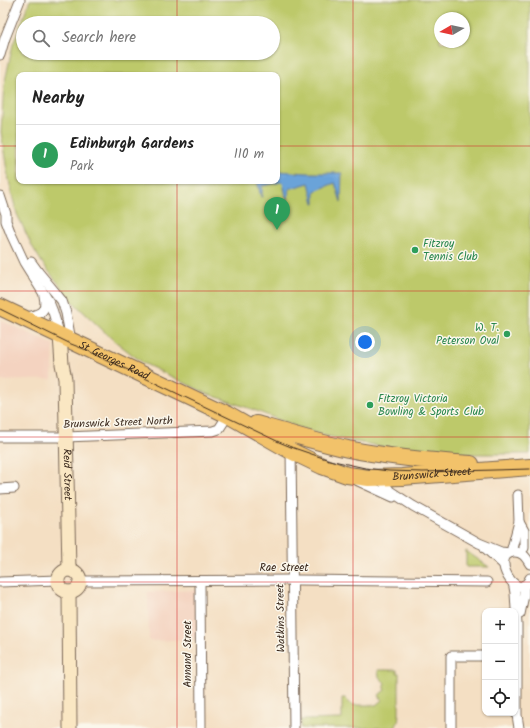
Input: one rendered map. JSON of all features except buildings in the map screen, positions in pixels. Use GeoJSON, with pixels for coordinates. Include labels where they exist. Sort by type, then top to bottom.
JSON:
{"type":"FeatureCollection","features":[{"type":"Feature","properties":{"kind":"highway","name":"St Georges Road"},"geometry":{"type":"LineString","coordinates":[[0,307],[228,415],[291,451],[322,466],[347,475]]}},
{"type":"Feature","properties":{"kind":"highway","name":"St Georges Road"},"geometry":{"type":"LineString","coordinates":[[228,415],[292,435],[349,449]]}},
{"type":"Feature","properties":{"kind":"highway","name":"Brunswick Street"},"geometry":{"type":"LineString","coordinates":[[349,449],[407,458],[524,467]]}},
{"type":"Feature","properties":{"kind":"highway","name":"Brunswick Street"},"geometry":{"type":"LineString","coordinates":[[347,475],[379,478],[435,475],[524,467]]}},
{"type":"Feature","properties":{"kind":"street"},"geometry":{"type":"LineString","coordinates":[[0,51],[11,19],[20,0]]}},
{"type":"Feature","properties":{"kind":"street"},"geometry":{"type":"LineString","coordinates":[[0,196],[7,225],[19,253],[52,308],[65,338]]}},
{"type":"Feature","properties":{"kind":"street"},"geometry":{"type":"LineString","coordinates":[[3,211],[11,219],[23,247],[36,269],[62,301],[66,313],[65,338]]}},
{"type":"Feature","properties":{"kind":"street"},"geometry":{"type":"LineString","coordinates":[[23,318],[43,311],[46,303],[42,290]]}},
{"type":"Feature","properties":{"kind":"street","name":"Reid Street"},"geometry":{"type":"LineString","coordinates":[[65,338],[71,351],[65,379],[69,570]]}},
{"type":"Feature","properties":{"kind":"street","name":"Brunswick Street North"},"geometry":{"type":"LineString","coordinates":[[0,437],[66,437],[213,431],[221,426],[228,415]]}},
{"type":"Feature","properties":{"kind":"street","name":"Watkins Street"},"geometry":{"type":"LineString","coordinates":[[292,435],[294,728]]}},
{"type":"Feature","properties":{"kind":"street"},"geometry":{"type":"LineString","coordinates":[[347,475],[413,506]]}},
{"type":"Feature","properties":{"kind":"street"},"geometry":{"type":"LineString","coordinates":[[379,478],[390,491],[413,506],[479,543],[501,552],[515,552],[522,554],[530,563]]}},
{"type":"Feature","properties":{"kind":"street"},"geometry":{"type":"LineString","coordinates":[[0,489],[14,488]]}},
{"type":"Feature","properties":{"kind":"street"},"geometry":{"type":"LineString","coordinates":[[518,495],[519,522],[510,552],[504,558],[504,565],[505,572],[513,583],[518,586],[527,583]]}},
{"type":"Feature","properties":{"kind":"street"},"geometry":{"type":"LineString","coordinates":[[519,522],[524,531],[524,548]]}},
{"type":"Feature","properties":{"kind":"street"},"geometry":{"type":"LineString","coordinates":[[479,543],[504,565]]}},
{"type":"Feature","properties":{"kind":"street"},"geometry":{"type":"LineString","coordinates":[[72,570],[79,574],[81,581],[75,591],[66,592],[62,590],[58,580],[61,573],[72,570]]}},
{"type":"Feature","properties":{"kind":"street"},"geometry":{"type":"LineString","coordinates":[[0,582],[58,580]]}},
{"type":"Feature","properties":{"kind":"street","name":"Rae Street"},"geometry":{"type":"LineString","coordinates":[[81,581],[292,580],[487,582]]}},
{"type":"Feature","properties":{"kind":"street","name":"Annand Street"},"geometry":{"type":"LineString","coordinates":[[200,581],[200,728]]}},
{"type":"Feature","properties":{"kind":"street"},"geometry":{"type":"LineString","coordinates":[[513,583],[516,608]]}},
{"type":"Feature","properties":{"kind":"street"},"geometry":{"type":"LineString","coordinates":[[518,621],[527,583]]}},
{"type":"Feature","properties":{"kind":"street"},"geometry":{"type":"LineString","coordinates":[[70,592],[70,728]]}},
{"type":"Feature","properties":{"kind":"street"},"geometry":{"type":"LineString","coordinates":[[451,728],[451,656],[482,656]]}},
{"type":"Feature","properties":{"kind":"street"},"geometry":{"type":"LineString","coordinates":[[516,680],[517,715],[519,728]]}},
{"type":"Feature","properties":{"kind":"shaded area"},"geometry":{"type":"Polygon","coordinates":[[[0,320],[54,345],[52,379],[0,381],[0,320]]]}},
{"type":"Feature","properties":{"kind":"shaded area"},"geometry":{"type":"Polygon","coordinates":[[[196,590],[197,639],[149,641],[148,592],[196,590]]]}},
{"type":"Feature","properties":{"kind":"green space"},"geometry":{"type":"Polygon","coordinates":[[[30,0],[530,0],[530,454],[451,454],[424,452],[396,449],[326,436],[297,427],[208,394],[143,363],[111,338],[73,302],[43,264],[32,246],[17,214],[7,171],[1,132],[4,86],[16,36],[16,60],[280,60],[280,16],[24,16],[30,0]]]}},
{"type":"Feature","properties":{"kind":"green space"},"geometry":{"type":"Polygon","coordinates":[[[466,551],[489,567],[466,567],[466,551]]]}},
{"type":"Feature","properties":{"kind":"green space"},"geometry":{"type":"Polygon","coordinates":[[[378,670],[397,670],[397,673],[399,673],[399,714],[398,722],[395,728],[301,728],[301,720],[342,719],[342,698],[345,698],[352,705],[376,705],[382,700],[379,695],[385,690],[385,683],[379,677],[378,670]]]}},
{"type":"Feature","properties":{"kind":"water"},"geometry":{"type":"Polygon","coordinates":[[[280,171],[342,173],[341,202],[335,183],[315,191],[315,203],[309,183],[289,189],[287,201],[282,182],[280,182],[280,171]]]}},
{"type":"Feature","properties":{"kind":"water"},"geometry":{"type":"Polygon","coordinates":[[[258,184],[272,184],[262,186],[261,197],[258,184]]]}},
{"type":"Feature","properties":{"kind":"tram line"},"geometry":{"type":"LineString","coordinates":[[0,309],[279,442],[329,460],[365,468],[389,471],[423,472],[530,469]]}},
{"type":"Feature","properties":{"kind":"place","name":"Edinburgh Gardens"},"geometry":{"type":"Point","coordinates":[277,230]}},
{"type":"Feature","properties":{"kind":"place","name":"Fitzroy Tennis Club"},"geometry":{"type":"Point","coordinates":[415,250]}},
{"type":"Feature","properties":{"kind":"place","name":"W. T. Peterson Oval"},"geometry":{"type":"Point","coordinates":[507,334]}},
{"type":"Feature","properties":{"kind":"place","name":"Fitzroy Victoria Bowling & Sports Club"},"geometry":{"type":"Point","coordinates":[370,405]}}]}
